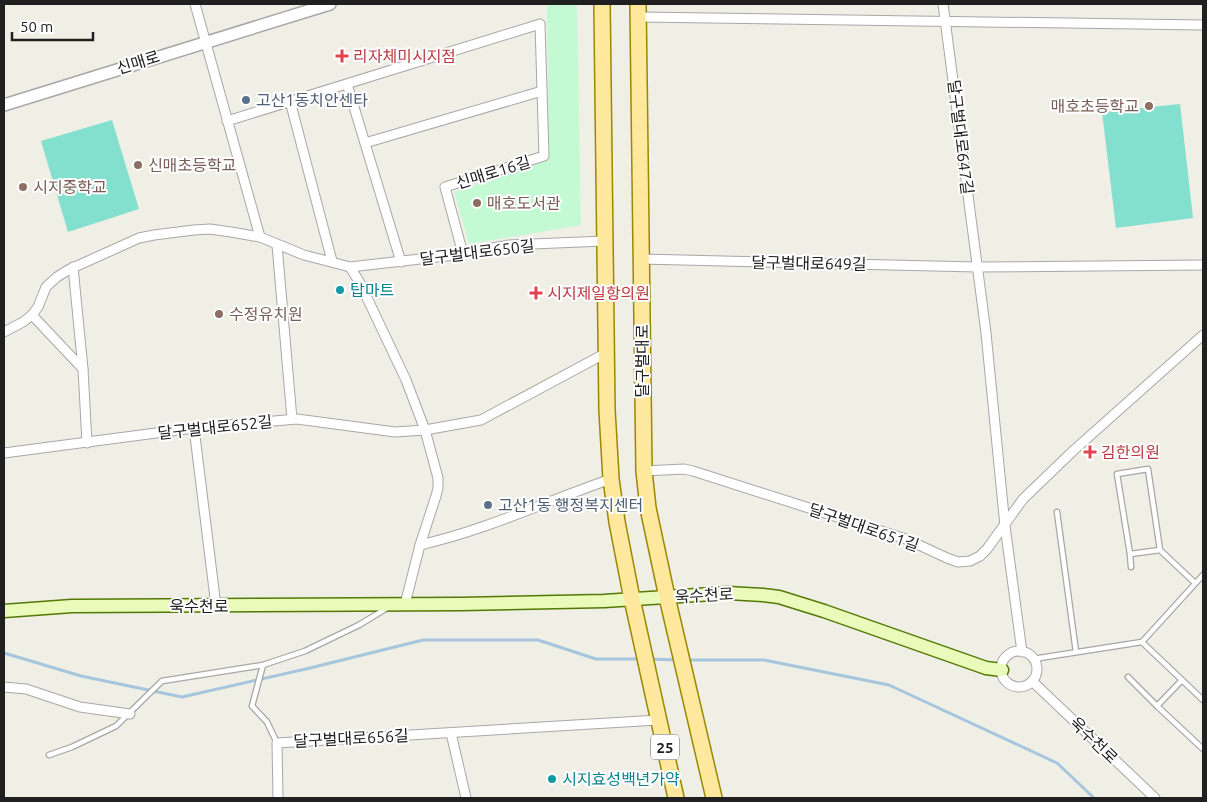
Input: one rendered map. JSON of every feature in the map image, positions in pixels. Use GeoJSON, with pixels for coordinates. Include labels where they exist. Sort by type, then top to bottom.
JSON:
{"type":"FeatureCollection","features":[{"type":"Feature","properties":{"kind":"main road","name":"25"},"geometry":{"type":"LineString","coordinates":[[602,4],[606,410],[611,479],[617,522],[632,599],[676,798]]}},
{"type":"Feature","properties":{"kind":"main road","name":"달구벌대로"},"geometry":{"type":"LineString","coordinates":[[638,10],[644,471],[648,508],[667,597],[714,798]]}},
{"type":"Feature","properties":{"kind":"main road","name":"욱수천로"},"geometry":{"type":"LineString","coordinates":[[4,611],[72,606],[461,604],[632,599],[728,593],[779,597],[986,668],[1002,670]]}},
{"type":"Feature","properties":{"kind":"street"},"geometry":{"type":"LineString","coordinates":[[196,4],[226,121],[260,237]]}},
{"type":"Feature","properties":{"kind":"street","name":"신매로"},"geometry":{"type":"LineString","coordinates":[[4,105],[330,4]]}},
{"type":"Feature","properties":{"kind":"street","name":"달구벌대로647길"},"geometry":{"type":"LineString","coordinates":[[944,6],[978,267]]}},
{"type":"Feature","properties":{"kind":"street"},"geometry":{"type":"LineString","coordinates":[[638,10],[946,20],[1203,25]]}},
{"type":"Feature","properties":{"kind":"street","name":"신매로16길"},"geometry":{"type":"LineString","coordinates":[[226,121],[540,24],[544,156],[445,187],[464,254]]}},
{"type":"Feature","properties":{"kind":"street"},"geometry":{"type":"LineString","coordinates":[[347,84],[402,262]]}},
{"type":"Feature","properties":{"kind":"street"},"geometry":{"type":"LineString","coordinates":[[365,143],[542,91]]}},
{"type":"Feature","properties":{"kind":"street"},"geometry":{"type":"LineString","coordinates":[[290,101],[332,261]]}},
{"type":"Feature","properties":{"kind":"street","name":"달구벌대로650길"},"geometry":{"type":"LineString","coordinates":[[4,332],[32,315],[38,307],[46,287],[57,277],[73,267],[139,238],[154,234],[210,229],[260,237],[304,254],[350,267],[464,254],[509,245],[604,241]]}},
{"type":"Feature","properties":{"kind":"street"},"geometry":{"type":"LineString","coordinates":[[277,245],[292,419]]}},
{"type":"Feature","properties":{"kind":"street","name":"달구벌대로649길"},"geometry":{"type":"LineString","coordinates":[[641,259],[978,267],[1203,265]]}},
{"type":"Feature","properties":{"kind":"street"},"geometry":{"type":"LineString","coordinates":[[73,267],[88,443]]}},
{"type":"Feature","properties":{"kind":"street"},"geometry":{"type":"LineString","coordinates":[[350,267],[360,283],[406,380],[426,430],[438,478],[438,488],[400,604]]}},
{"type":"Feature","properties":{"kind":"street"},"geometry":{"type":"LineString","coordinates":[[978,267],[1005,526],[1022,652]]}},
{"type":"Feature","properties":{"kind":"street"},"geometry":{"type":"LineString","coordinates":[[32,315],[83,369]]}},
{"type":"Feature","properties":{"kind":"street","name":"달구벌대로651길"},"geometry":{"type":"LineString","coordinates":[[644,471],[693,470],[906,539],[958,562],[970,560],[980,556],[987,549],[1023,499],[1203,335]]}},
{"type":"Feature","properties":{"kind":"street","name":"달구벌대로652길"},"geometry":{"type":"LineString","coordinates":[[4,453],[194,428],[292,419],[395,432],[426,430],[481,420],[606,353]]}},
{"type":"Feature","properties":{"kind":"street"},"geometry":{"type":"LineString","coordinates":[[194,428],[216,606]]}},
{"type":"Feature","properties":{"kind":"street"},"geometry":{"type":"LineString","coordinates":[[420,546],[474,531],[611,479]]}},
{"type":"Feature","properties":{"kind":"street"},"geometry":{"type":"LineString","coordinates":[[1022,652],[1028,654],[1033,659],[1037,667],[1037,673],[1026,686],[1014,686],[1005,680],[1002,670],[1003,662],[1010,654],[1022,652]]}},
{"type":"Feature","properties":{"kind":"street","name":"욱수천로"},"geometry":{"type":"LineString","coordinates":[[1032,681],[1156,798]]}},
{"type":"Feature","properties":{"kind":"street"},"geometry":{"type":"LineString","coordinates":[[4,687],[26,689],[80,707],[130,714]]}},
{"type":"Feature","properties":{"kind":"street","name":"달구벌대로656길"},"geometry":{"type":"LineString","coordinates":[[278,798],[277,742],[658,720]]}},
{"type":"Feature","properties":{"kind":"street"},"geometry":{"type":"LineString","coordinates":[[451,733],[466,798]]}},
{"type":"Feature","properties":{"kind":"lane"},"geometry":{"type":"LineString","coordinates":[[1131,567],[1118,474],[1148,469],[1160,550],[1195,583]]}},
{"type":"Feature","properties":{"kind":"lane"},"geometry":{"type":"LineString","coordinates":[[1057,512],[1076,652]]}},
{"type":"Feature","properties":{"kind":"lane"},"geometry":{"type":"LineString","coordinates":[[1130,554],[1160,550]]}},
{"type":"Feature","properties":{"kind":"lane"},"geometry":{"type":"LineString","coordinates":[[1033,659],[1142,642],[1203,575]]}},
{"type":"Feature","properties":{"kind":"lane"},"geometry":{"type":"LineString","coordinates":[[49,755],[116,726],[162,681],[263,665],[306,651],[400,604]]}},
{"type":"Feature","properties":{"kind":"lane"},"geometry":{"type":"LineString","coordinates":[[1142,642],[1203,700]]}},
{"type":"Feature","properties":{"kind":"lane"},"geometry":{"type":"LineString","coordinates":[[263,665],[252,706],[267,722],[277,742]]}},
{"type":"Feature","properties":{"kind":"lane"},"geometry":{"type":"LineString","coordinates":[[1128,677],[1203,749]]}},
{"type":"Feature","properties":{"kind":"lane"},"geometry":{"type":"LineString","coordinates":[[1157,706],[1182,680]]}},
{"type":"Feature","properties":{"kind":"green space"},"geometry":{"type":"Polygon","coordinates":[[[547,4],[577,4],[581,225],[469,244],[454,192],[549,160],[547,4]]]}},
{"type":"Feature","properties":{"kind":"shaded area"},"geometry":{"type":"Polygon","coordinates":[[[1180,104],[1193,218],[1116,228],[1102,112],[1180,104]]]}},
{"type":"Feature","properties":{"kind":"shaded area"},"geometry":{"type":"Polygon","coordinates":[[[112,120],[139,209],[68,232],[41,141],[112,120]]]}},
{"type":"Feature","properties":{"kind":"waterway"},"geometry":{"type":"LineString","coordinates":[[4,653],[81,676],[182,697],[423,640],[538,640],[596,659],[641,659]]}},
{"type":"Feature","properties":{"kind":"waterway"},"geometry":{"type":"LineString","coordinates":[[649,659],[678,660]]}},
{"type":"Feature","properties":{"kind":"waterway"},"geometry":{"type":"LineString","coordinates":[[687,660],[764,660],[889,685],[1057,763],[1094,798]]}},
{"type":"Feature","properties":{"kind":"place","name":"리자체미시지점"},"geometry":{"type":"Point","coordinates":[342,56]}},
{"type":"Feature","properties":{"kind":"place","name":"고산1동치안센타"},"geometry":{"type":"Point","coordinates":[246,100]}},
{"type":"Feature","properties":{"kind":"place","name":"매호초등학교"},"geometry":{"type":"Point","coordinates":[1149,106]}},
{"type":"Feature","properties":{"kind":"place","name":"신매초등학교"},"geometry":{"type":"Point","coordinates":[138,165]}},
{"type":"Feature","properties":{"kind":"place","name":"시지중학교"},"geometry":{"type":"Point","coordinates":[23,187]}},
{"type":"Feature","properties":{"kind":"place","name":"매호도서관"},"geometry":{"type":"Point","coordinates":[477,203]}},
{"type":"Feature","properties":{"kind":"place","name":"탑마트"},"geometry":{"type":"Point","coordinates":[340,290]}},
{"type":"Feature","properties":{"kind":"place","name":"시지제일항의원"},"geometry":{"type":"Point","coordinates":[536,293]}},
{"type":"Feature","properties":{"kind":"place","name":"수정유치원"},"geometry":{"type":"Point","coordinates":[219,314]}},
{"type":"Feature","properties":{"kind":"place","name":"김한의원"},"geometry":{"type":"Point","coordinates":[1090,452]}},
{"type":"Feature","properties":{"kind":"place","name":"고산1동 행정복지센터"},"geometry":{"type":"Point","coordinates":[488,505]}},
{"type":"Feature","properties":{"kind":"place","name":"시지효성백년가약"},"geometry":{"type":"Point","coordinates":[552,779]}}]}
